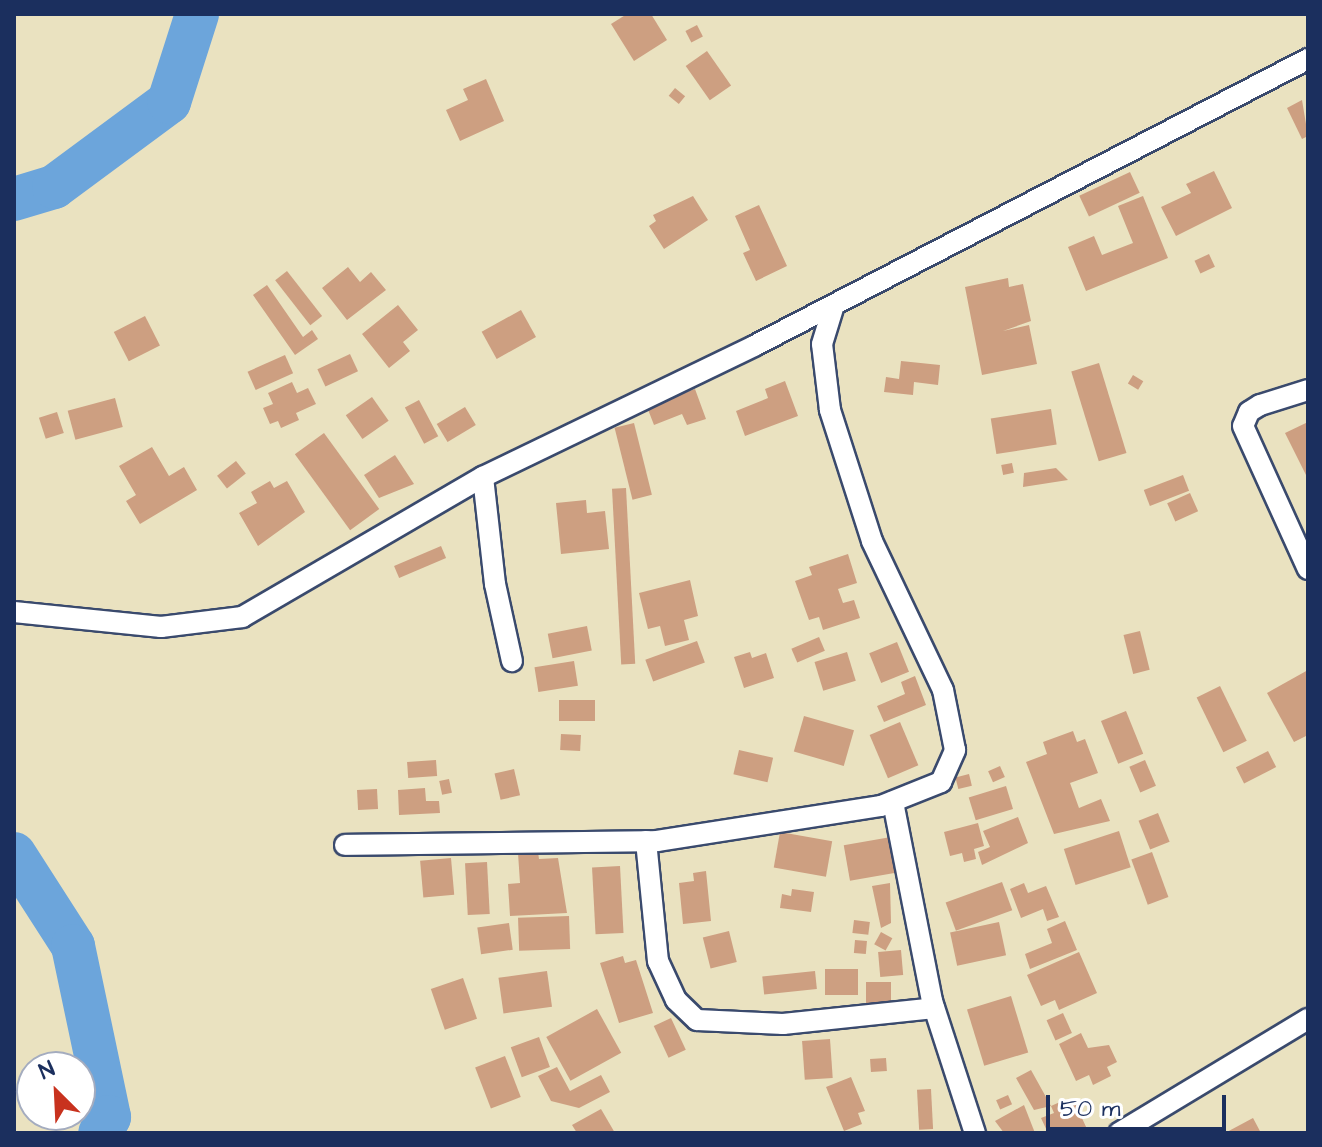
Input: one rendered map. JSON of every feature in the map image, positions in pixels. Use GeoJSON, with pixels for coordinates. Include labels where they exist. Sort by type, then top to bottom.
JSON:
{"type":"FeatureCollection","features":[{"type":"Feature","properties":{"kind":"street"},"geometry":{"type":"LineString","coordinates":[[14,612],[161,627],[242,617],[483,477],[834,305],[1308,59]]}},
{"type":"Feature","properties":{"kind":"street"},"geometry":{"type":"LineString","coordinates":[[345,845],[646,841],[893,802],[941,782],[955,750],[952,719],[943,690],[872,541],[830,410],[822,344],[834,305]]}},
{"type":"Feature","properties":{"kind":"street"},"geometry":{"type":"LineString","coordinates":[[1308,390],[1260,405],[1249,412],[1243,426],[1308,569]]}},
{"type":"Feature","properties":{"kind":"street"},"geometry":{"type":"LineString","coordinates":[[483,477],[495,584],[512,661]]}},
{"type":"Feature","properties":{"kind":"street"},"geometry":{"type":"LineString","coordinates":[[893,802],[934,1008],[975,1133]]}},
{"type":"Feature","properties":{"kind":"street"},"geometry":{"type":"LineString","coordinates":[[646,841],[658,961],[676,1000],[697,1020],[783,1024],[934,1008]]}},
{"type":"Feature","properties":{"kind":"street"},"geometry":{"type":"LineString","coordinates":[[1119,1133],[1308,1019]]}},
{"type":"Feature","properties":{"kind":"building"},"geometry":{"type":"Polygon","coordinates":[[[627,14],[651,14],[667,40],[634,61],[611,24],[627,14]]]}},
{"type":"Feature","properties":{"kind":"building"},"geometry":{"type":"Polygon","coordinates":[[[697,25],[703,37],[691,42],[685,31],[697,25]]]}},
{"type":"Feature","properties":{"kind":"building"},"geometry":{"type":"Polygon","coordinates":[[[707,51],[731,85],[710,100],[686,66],[707,51]]]}},
{"type":"Feature","properties":{"kind":"building"},"geometry":{"type":"Polygon","coordinates":[[[486,79],[504,121],[460,141],[446,110],[468,100],[463,89],[486,79]]]}},
{"type":"Feature","properties":{"kind":"building"},"geometry":{"type":"Polygon","coordinates":[[[675,88],[685,96],[679,104],[669,96],[675,88]]]}},
{"type":"Feature","properties":{"kind":"building"},"geometry":{"type":"Polygon","coordinates":[[[1302,100],[1308,136],[1302,139],[1287,108],[1302,100]]]}},
{"type":"Feature","properties":{"kind":"building"},"geometry":{"type":"Polygon","coordinates":[[[1214,171],[1232,208],[1176,236],[1161,207],[1191,193],[1186,184],[1214,171]]]}},
{"type":"Feature","properties":{"kind":"building"},"geometry":{"type":"Polygon","coordinates":[[[1130,172],[1140,193],[1089,217],[1079,196],[1130,172]]]}},
{"type":"Feature","properties":{"kind":"building"},"geometry":{"type":"Polygon","coordinates":[[[693,196],[708,220],[664,249],[649,226],[656,221],[653,215],[693,196]]]}},
{"type":"Feature","properties":{"kind":"building"},"geometry":{"type":"Polygon","coordinates":[[[1143,196],[1168,258],[1086,291],[1068,247],[1094,236],[1102,255],[1133,243],[1118,206],[1143,196]]]}},
{"type":"Feature","properties":{"kind":"building"},"geometry":{"type":"Polygon","coordinates":[[[759,205],[787,266],[756,281],[743,253],[750,250],[735,216],[759,205]]]}},
{"type":"Feature","properties":{"kind":"building"},"geometry":{"type":"Polygon","coordinates":[[[1209,254],[1215,267],[1200,273],[1194,261],[1209,254]]]}},
{"type":"Feature","properties":{"kind":"building"},"geometry":{"type":"Polygon","coordinates":[[[348,267],[360,282],[371,272],[386,290],[347,320],[322,288],[348,267]]]}},
{"type":"Feature","properties":{"kind":"building"},"geometry":{"type":"Polygon","coordinates":[[[287,271],[322,316],[310,325],[275,280],[287,271]]]}},
{"type":"Feature","properties":{"kind":"building"},"geometry":{"type":"Polygon","coordinates":[[[1008,278],[1009,287],[1023,284],[1031,321],[1003,331],[1029,325],[1037,364],[982,375],[965,287],[1008,278]]]}},
{"type":"Feature","properties":{"kind":"building"},"geometry":{"type":"Polygon","coordinates":[[[267,285],[303,337],[312,330],[318,339],[295,355],[253,295],[267,285]]]}},
{"type":"Feature","properties":{"kind":"building"},"geometry":{"type":"Polygon","coordinates":[[[398,305],[418,330],[403,342],[410,351],[389,368],[362,334],[398,305]]]}},
{"type":"Feature","properties":{"kind":"building"},"geometry":{"type":"Polygon","coordinates":[[[521,310],[536,337],[497,359],[482,332],[521,310]]]}},
{"type":"Feature","properties":{"kind":"building"},"geometry":{"type":"Polygon","coordinates":[[[145,316],[160,345],[129,361],[114,332],[145,316]]]}},
{"type":"Feature","properties":{"kind":"building"},"geometry":{"type":"Polygon","coordinates":[[[350,354],[358,371],[325,386],[317,369],[350,354]]]}},
{"type":"Feature","properties":{"kind":"building"},"geometry":{"type":"Polygon","coordinates":[[[285,355],[293,373],[256,390],[248,372],[285,355]]]}},
{"type":"Feature","properties":{"kind":"building"},"geometry":{"type":"Polygon","coordinates":[[[901,361],[940,365],[938,385],[914,382],[913,395],[884,392],[886,377],[899,379],[901,361]]]}},
{"type":"Feature","properties":{"kind":"building"},"geometry":{"type":"Polygon","coordinates":[[[1099,363],[1126,453],[1099,461],[1071,371],[1099,363]]]}},
{"type":"Feature","properties":{"kind":"building"},"geometry":{"type":"Polygon","coordinates":[[[1133,375],[1143,381],[1138,390],[1128,384],[1133,375]]]}},
{"type":"Feature","properties":{"kind":"building"},"geometry":{"type":"Polygon","coordinates":[[[785,381],[798,416],[745,436],[736,411],[768,398],[765,389],[785,381]]]}},
{"type":"Feature","properties":{"kind":"building"},"geometry":{"type":"Polygon","coordinates":[[[292,382],[297,393],[308,388],[316,404],[296,413],[299,420],[281,428],[278,421],[270,424],[263,408],[273,404],[268,393],[292,382]]]}},
{"type":"Feature","properties":{"kind":"building"},"geometry":{"type":"Polygon","coordinates":[[[695,389],[706,419],[687,425],[682,414],[654,425],[647,407],[695,389]]]}},
{"type":"Feature","properties":{"kind":"building"},"geometry":{"type":"Polygon","coordinates":[[[372,397],[389,421],[362,439],[346,415],[372,397]]]}},
{"type":"Feature","properties":{"kind":"building"},"geometry":{"type":"Polygon","coordinates":[[[115,398],[123,427],[75,440],[68,411],[115,398]]]}},
{"type":"Feature","properties":{"kind":"building"},"geometry":{"type":"Polygon","coordinates":[[[419,400],[438,436],[424,444],[405,408],[419,400]]]}},
{"type":"Feature","properties":{"kind":"building"},"geometry":{"type":"Polygon","coordinates":[[[465,407],[476,425],[448,442],[437,424],[465,407]]]}},
{"type":"Feature","properties":{"kind":"building"},"geometry":{"type":"Polygon","coordinates":[[[1051,409],[1057,445],[996,454],[991,419],[1051,409]]]}},
{"type":"Feature","properties":{"kind":"building"},"geometry":{"type":"Polygon","coordinates":[[[57,412],[64,433],[46,439],[39,418],[57,412]]]}},
{"type":"Feature","properties":{"kind":"building"},"geometry":{"type":"Polygon","coordinates":[[[1308,422],[1308,479],[1285,433],[1308,422]]]}},
{"type":"Feature","properties":{"kind":"building"},"geometry":{"type":"Polygon","coordinates":[[[634,423],[652,495],[632,500],[615,428],[634,423]]]}},
{"type":"Feature","properties":{"kind":"building"},"geometry":{"type":"Polygon","coordinates":[[[324,433],[379,509],[350,530],[295,454],[324,433]]]}},
{"type":"Feature","properties":{"kind":"building"},"geometry":{"type":"Polygon","coordinates":[[[152,447],[169,476],[184,467],[197,490],[140,524],[126,501],[136,495],[119,466],[152,447]]]}},
{"type":"Feature","properties":{"kind":"building"},"geometry":{"type":"Polygon","coordinates":[[[395,455],[414,484],[379,498],[364,475],[395,455]]]}},
{"type":"Feature","properties":{"kind":"building"},"geometry":{"type":"Polygon","coordinates":[[[236,461],[246,474],[227,488],[217,476],[236,461]]]}},
{"type":"Feature","properties":{"kind":"building"},"geometry":{"type":"Polygon","coordinates":[[[1012,463],[1014,473],[1003,475],[1001,465],[1012,463]]]}},
{"type":"Feature","properties":{"kind":"building"},"geometry":{"type":"Polygon","coordinates":[[[1056,468],[1068,480],[1023,487],[1024,473],[1056,468]]]}},
{"type":"Feature","properties":{"kind":"building"},"geometry":{"type":"Polygon","coordinates":[[[1183,475],[1189,491],[1150,506],[1144,490],[1183,475]]]}},
{"type":"Feature","properties":{"kind":"building"},"geometry":{"type":"Polygon","coordinates":[[[270,481],[274,488],[287,481],[305,512],[258,546],[239,513],[257,503],[251,492],[270,481]]]}},
{"type":"Feature","properties":{"kind":"building"},"geometry":{"type":"Polygon","coordinates":[[[626,488],[635,664],[621,664],[612,489],[626,488]]]}},
{"type":"Feature","properties":{"kind":"building"},"geometry":{"type":"Polygon","coordinates":[[[1190,493],[1198,511],[1175,521],[1167,503],[1190,493]]]}},
{"type":"Feature","properties":{"kind":"building"},"geometry":{"type":"Polygon","coordinates":[[[586,500],[587,513],[605,511],[609,549],[561,554],[556,503],[586,500]]]}},
{"type":"Feature","properties":{"kind":"building"},"geometry":{"type":"Polygon","coordinates":[[[441,546],[446,558],[399,578],[394,566],[441,546]]]}},
{"type":"Feature","properties":{"kind":"building"},"geometry":{"type":"Polygon","coordinates":[[[848,554],[857,583],[838,589],[843,603],[854,600],[860,618],[823,630],[819,617],[809,620],[795,581],[812,575],[809,567],[848,554]]]}},
{"type":"Feature","properties":{"kind":"building"},"geometry":{"type":"Polygon","coordinates":[[[690,580],[698,616],[684,620],[689,640],[665,646],[660,626],[648,629],[639,593],[690,580]]]}},
{"type":"Feature","properties":{"kind":"building"},"geometry":{"type":"Polygon","coordinates":[[[587,626],[592,651],[553,658],[548,634],[587,626]]]}},
{"type":"Feature","properties":{"kind":"building"},"geometry":{"type":"Polygon","coordinates":[[[1140,631],[1150,670],[1133,674],[1124,635],[1140,631]]]}},
{"type":"Feature","properties":{"kind":"building"},"geometry":{"type":"Polygon","coordinates":[[[819,637],[825,651],[797,663],[791,649],[819,637]]]}},
{"type":"Feature","properties":{"kind":"building"},"geometry":{"type":"Polygon","coordinates":[[[697,641],[705,663],[653,681],[645,660],[697,641]]]}},
{"type":"Feature","properties":{"kind":"building"},"geometry":{"type":"Polygon","coordinates":[[[897,642],[909,672],[881,683],[869,653],[897,642]]]}},
{"type":"Feature","properties":{"kind":"building"},"geometry":{"type":"Polygon","coordinates":[[[750,652],[752,658],[766,653],[774,678],[744,688],[734,657],[750,652]]]}},
{"type":"Feature","properties":{"kind":"building"},"geometry":{"type":"Polygon","coordinates":[[[847,652],[856,681],[823,691],[814,662],[847,652]]]}},
{"type":"Feature","properties":{"kind":"building"},"geometry":{"type":"Polygon","coordinates":[[[574,661],[578,686],[538,692],[534,667],[574,661]]]}},
{"type":"Feature","properties":{"kind":"building"},"geometry":{"type":"Polygon","coordinates":[[[1308,670],[1308,735],[1294,742],[1267,693],[1308,670]]]}},
{"type":"Feature","properties":{"kind":"building"},"geometry":{"type":"Polygon","coordinates":[[[915,676],[926,705],[884,722],[877,706],[905,694],[901,682],[915,676]]]}},
{"type":"Feature","properties":{"kind":"building"},"geometry":{"type":"Polygon","coordinates":[[[1220,686],[1247,741],[1223,752],[1197,697],[1220,686]]]}},
{"type":"Feature","properties":{"kind":"building"},"geometry":{"type":"Polygon","coordinates":[[[559,700],[595,700],[595,721],[559,721],[559,700]]]}},
{"type":"Feature","properties":{"kind":"building"},"geometry":{"type":"Polygon","coordinates":[[[1126,711],[1143,754],[1118,764],[1101,721],[1126,711]]]}},
{"type":"Feature","properties":{"kind":"building"},"geometry":{"type":"Polygon","coordinates":[[[804,716],[854,730],[844,766],[794,752],[804,716]]]}},
{"type":"Feature","properties":{"kind":"building"},"geometry":{"type":"Polygon","coordinates":[[[900,722],[918,765],[888,778],[870,735],[900,722]]]}},
{"type":"Feature","properties":{"kind":"building"},"geometry":{"type":"Polygon","coordinates":[[[1073,731],[1077,742],[1085,739],[1098,773],[1070,783],[1079,808],[1101,799],[1110,821],[1054,834],[1026,762],[1047,754],[1043,742],[1073,731]]]}},
{"type":"Feature","properties":{"kind":"building"},"geometry":{"type":"Polygon","coordinates":[[[561,734],[581,735],[580,751],[560,750],[561,734]]]}},
{"type":"Feature","properties":{"kind":"building"},"geometry":{"type":"Polygon","coordinates":[[[739,750],[773,758],[767,782],[733,774],[739,750]]]}},
{"type":"Feature","properties":{"kind":"building"},"geometry":{"type":"Polygon","coordinates":[[[1268,751],[1276,767],[1244,783],[1236,767],[1268,751]]]}},
{"type":"Feature","properties":{"kind":"building"},"geometry":{"type":"Polygon","coordinates":[[[436,760],[437,776],[408,778],[407,762],[436,760]]]}},
{"type":"Feature","properties":{"kind":"building"},"geometry":{"type":"Polygon","coordinates":[[[1145,760],[1156,786],[1140,792],[1129,767],[1145,760]]]}},
{"type":"Feature","properties":{"kind":"building"},"geometry":{"type":"Polygon","coordinates":[[[1000,766],[1005,777],[993,782],[988,771],[1000,766]]]}},
{"type":"Feature","properties":{"kind":"building"},"geometry":{"type":"Polygon","coordinates":[[[514,769],[520,795],[501,800],[495,773],[514,769]]]}},
{"type":"Feature","properties":{"kind":"building"},"geometry":{"type":"Polygon","coordinates":[[[969,774],[972,786],[958,789],[955,777],[969,774]]]}},
{"type":"Feature","properties":{"kind":"building"},"geometry":{"type":"Polygon","coordinates":[[[449,779],[452,793],[442,795],[439,781],[449,779]]]}},
{"type":"Feature","properties":{"kind":"building"},"geometry":{"type":"Polygon","coordinates":[[[1006,786],[1013,809],[976,820],[969,797],[1006,786]]]}},
{"type":"Feature","properties":{"kind":"building"},"geometry":{"type":"Polygon","coordinates":[[[425,788],[426,801],[439,801],[440,813],[399,815],[398,790],[425,788]]]}},
{"type":"Feature","properties":{"kind":"building"},"geometry":{"type":"Polygon","coordinates":[[[377,789],[378,809],[358,810],[357,790],[377,789]]]}},
{"type":"Feature","properties":{"kind":"building"},"geometry":{"type":"Polygon","coordinates":[[[1158,813],[1170,842],[1150,850],[1139,821],[1158,813]]]}},
{"type":"Feature","properties":{"kind":"building"},"geometry":{"type":"Polygon","coordinates":[[[1018,817],[1028,843],[982,865],[978,852],[990,847],[983,831],[1018,817]]]}},
{"type":"Feature","properties":{"kind":"building"},"geometry":{"type":"Polygon","coordinates":[[[978,823],[984,846],[974,849],[976,859],[964,862],[962,853],[950,856],[944,832],[978,823]]]}},
{"type":"Feature","properties":{"kind":"building"},"geometry":{"type":"Polygon","coordinates":[[[1119,831],[1131,867],[1076,885],[1064,849],[1119,831]]]}},
{"type":"Feature","properties":{"kind":"building"},"geometry":{"type":"Polygon","coordinates":[[[780,832],[832,841],[826,877],[774,867],[780,832]]]}},
{"type":"Feature","properties":{"kind":"building"},"geometry":{"type":"Polygon","coordinates":[[[891,837],[897,872],[850,881],[844,845],[891,837]]]}},
{"type":"Feature","properties":{"kind":"building"},"geometry":{"type":"Polygon","coordinates":[[[538,852],[539,859],[558,858],[567,913],[510,916],[508,884],[520,883],[518,853],[538,852]]]}},
{"type":"Feature","properties":{"kind":"building"},"geometry":{"type":"Polygon","coordinates":[[[1152,852],[1168,897],[1148,905],[1131,860],[1152,852]]]}},
{"type":"Feature","properties":{"kind":"building"},"geometry":{"type":"Polygon","coordinates":[[[451,858],[454,895],[423,898],[420,861],[451,858]]]}},
{"type":"Feature","properties":{"kind":"building"},"geometry":{"type":"Polygon","coordinates":[[[487,862],[490,914],[468,915],[465,863],[487,862]]]}},
{"type":"Feature","properties":{"kind":"building"},"geometry":{"type":"Polygon","coordinates":[[[620,866],[624,933],[596,934],[592,867],[620,866]]]}},
{"type":"Feature","properties":{"kind":"building"},"geometry":{"type":"Polygon","coordinates":[[[706,871],[711,921],[683,924],[679,883],[694,881],[693,873],[706,871]]]}},
{"type":"Feature","properties":{"kind":"building"},"geometry":{"type":"Polygon","coordinates":[[[1002,882],[1012,910],[956,931],[946,903],[1002,882]]]}},
{"type":"Feature","properties":{"kind":"building"},"geometry":{"type":"Polygon","coordinates":[[[890,883],[891,923],[881,928],[872,886],[890,883]]]}},
{"type":"Feature","properties":{"kind":"building"},"geometry":{"type":"Polygon","coordinates":[[[1024,883],[1028,893],[1046,886],[1059,917],[1047,921],[1043,909],[1021,918],[1010,889],[1024,883]]]}},
{"type":"Feature","properties":{"kind":"building"},"geometry":{"type":"Polygon","coordinates":[[[792,889],[814,892],[811,912],[780,908],[782,894],[791,896],[792,889]]]}},
{"type":"Feature","properties":{"kind":"building"},"geometry":{"type":"Polygon","coordinates":[[[569,916],[570,949],[519,951],[518,918],[569,916]]]}},
{"type":"Feature","properties":{"kind":"building"},"geometry":{"type":"Polygon","coordinates":[[[854,920],[870,922],[868,935],[852,933],[854,920]]]}},
{"type":"Feature","properties":{"kind":"building"},"geometry":{"type":"Polygon","coordinates":[[[1065,921],[1077,950],[1030,969],[1025,954],[1052,943],[1047,929],[1065,921]]]}},
{"type":"Feature","properties":{"kind":"building"},"geometry":{"type":"Polygon","coordinates":[[[999,922],[1006,955],[957,966],[950,932],[999,922]]]}},
{"type":"Feature","properties":{"kind":"building"},"geometry":{"type":"Polygon","coordinates":[[[509,923],[513,950],[481,954],[477,927],[509,923]]]}},
{"type":"Feature","properties":{"kind":"building"},"geometry":{"type":"Polygon","coordinates":[[[729,931],[737,962],[711,969],[703,938],[729,931]]]}},
{"type":"Feature","properties":{"kind":"building"},"geometry":{"type":"Polygon","coordinates":[[[881,932],[892,938],[886,951],[874,944],[881,932]]]}},
{"type":"Feature","properties":{"kind":"building"},"geometry":{"type":"Polygon","coordinates":[[[855,940],[867,941],[866,954],[854,953],[855,940]]]}},
{"type":"Feature","properties":{"kind":"building"},"geometry":{"type":"Polygon","coordinates":[[[901,950],[903,975],[880,977],[878,952],[901,950]]]}},
{"type":"Feature","properties":{"kind":"building"},"geometry":{"type":"Polygon","coordinates":[[[1079,952],[1097,993],[1059,1010],[1055,1000],[1041,1006],[1027,975],[1079,952]]]}},
{"type":"Feature","properties":{"kind":"building"},"geometry":{"type":"Polygon","coordinates":[[[623,956],[625,963],[636,960],[653,1013],[619,1023],[600,963],[623,956]]]}},
{"type":"Feature","properties":{"kind":"building"},"geometry":{"type":"Polygon","coordinates":[[[825,969],[858,969],[858,995],[825,995],[825,969]]]}},
{"type":"Feature","properties":{"kind":"building"},"geometry":{"type":"Polygon","coordinates":[[[547,971],[552,1007],[503,1013],[498,978],[547,971]]]}},
{"type":"Feature","properties":{"kind":"building"},"geometry":{"type":"Polygon","coordinates":[[[815,971],[817,989],[764,994],[762,977],[815,971]]]}},
{"type":"Feature","properties":{"kind":"building"},"geometry":{"type":"Polygon","coordinates":[[[463,978],[477,1019],[445,1030],[431,989],[463,978]]]}},
{"type":"Feature","properties":{"kind":"building"},"geometry":{"type":"Polygon","coordinates":[[[866,982],[891,982],[891,1003],[866,1003],[866,982]]]}},
{"type":"Feature","properties":{"kind":"building"},"geometry":{"type":"Polygon","coordinates":[[[1011,996],[1028,1052],[984,1066],[967,1009],[1011,996]]]}},
{"type":"Feature","properties":{"kind":"building"},"geometry":{"type":"Polygon","coordinates":[[[597,1009],[621,1053],[571,1081],[546,1037],[597,1009]]]}},
{"type":"Feature","properties":{"kind":"building"},"geometry":{"type":"Polygon","coordinates":[[[1063,1013],[1072,1033],[1056,1040],[1047,1020],[1063,1013]]]}},
{"type":"Feature","properties":{"kind":"building"},"geometry":{"type":"Polygon","coordinates":[[[671,1018],[686,1050],[669,1058],[654,1026],[671,1018]]]}},
{"type":"Feature","properties":{"kind":"building"},"geometry":{"type":"Polygon","coordinates":[[[1081,1033],[1088,1048],[1109,1045],[1117,1062],[1107,1067],[1111,1076],[1093,1085],[1089,1075],[1076,1081],[1059,1044],[1081,1033]]]}},
{"type":"Feature","properties":{"kind":"building"},"geometry":{"type":"Polygon","coordinates":[[[539,1037],[550,1067],[522,1077],[511,1047],[539,1037]]]}},
{"type":"Feature","properties":{"kind":"building"},"geometry":{"type":"Polygon","coordinates":[[[830,1039],[833,1078],[805,1080],[802,1041],[830,1039]]]}},
{"type":"Feature","properties":{"kind":"building"},"geometry":{"type":"Polygon","coordinates":[[[505,1056],[521,1097],[491,1109],[475,1067],[505,1056]]]}},
{"type":"Feature","properties":{"kind":"building"},"geometry":{"type":"Polygon","coordinates":[[[886,1058],[887,1071],[871,1072],[870,1059],[886,1058]]]}},
{"type":"Feature","properties":{"kind":"building"},"geometry":{"type":"Polygon","coordinates":[[[557,1067],[570,1091],[601,1075],[610,1092],[579,1108],[551,1101],[538,1076],[557,1067]]]}},
{"type":"Feature","properties":{"kind":"building"},"geometry":{"type":"Polygon","coordinates":[[[1031,1070],[1051,1106],[1034,1110],[1016,1078],[1031,1070]]]}},
{"type":"Feature","properties":{"kind":"building"},"geometry":{"type":"Polygon","coordinates":[[[851,1077],[865,1111],[858,1113],[862,1124],[844,1131],[826,1087],[851,1077]]]}},
{"type":"Feature","properties":{"kind":"building"},"geometry":{"type":"Polygon","coordinates":[[[931,1089],[933,1129],[919,1130],[917,1090],[931,1089]]]}},
{"type":"Feature","properties":{"kind":"building"},"geometry":{"type":"Polygon","coordinates":[[[1008,1095],[1012,1104],[1000,1109],[996,1100],[1008,1095]]]}},
{"type":"Feature","properties":{"kind":"building"},"geometry":{"type":"Polygon","coordinates":[[[1060,1102],[1063,1109],[1075,1103],[1087,1129],[1048,1133],[1041,1118],[1054,1113],[1051,1106],[1060,1102]]]}},
{"type":"Feature","properties":{"kind":"building"},"geometry":{"type":"Polygon","coordinates":[[[1024,1105],[1035,1133],[1004,1133],[995,1121],[1024,1105]]]}},
{"type":"Feature","properties":{"kind":"building"},"geometry":{"type":"Polygon","coordinates":[[[601,1109],[615,1133],[577,1133],[572,1125],[601,1109]]]}},
{"type":"Feature","properties":{"kind":"building"},"geometry":{"type":"Polygon","coordinates":[[[1253,1118],[1261,1133],[1225,1133],[1253,1118]]]}},
{"type":"Feature","properties":{"kind":"waterway"},"geometry":{"type":"LineString","coordinates":[[14,199],[54,187],[169,102],[197,14]]}},
{"type":"Feature","properties":{"kind":"waterway"},"geometry":{"type":"LineString","coordinates":[[14,854],[73,946],[109,1117],[100,1133]]}}]}
